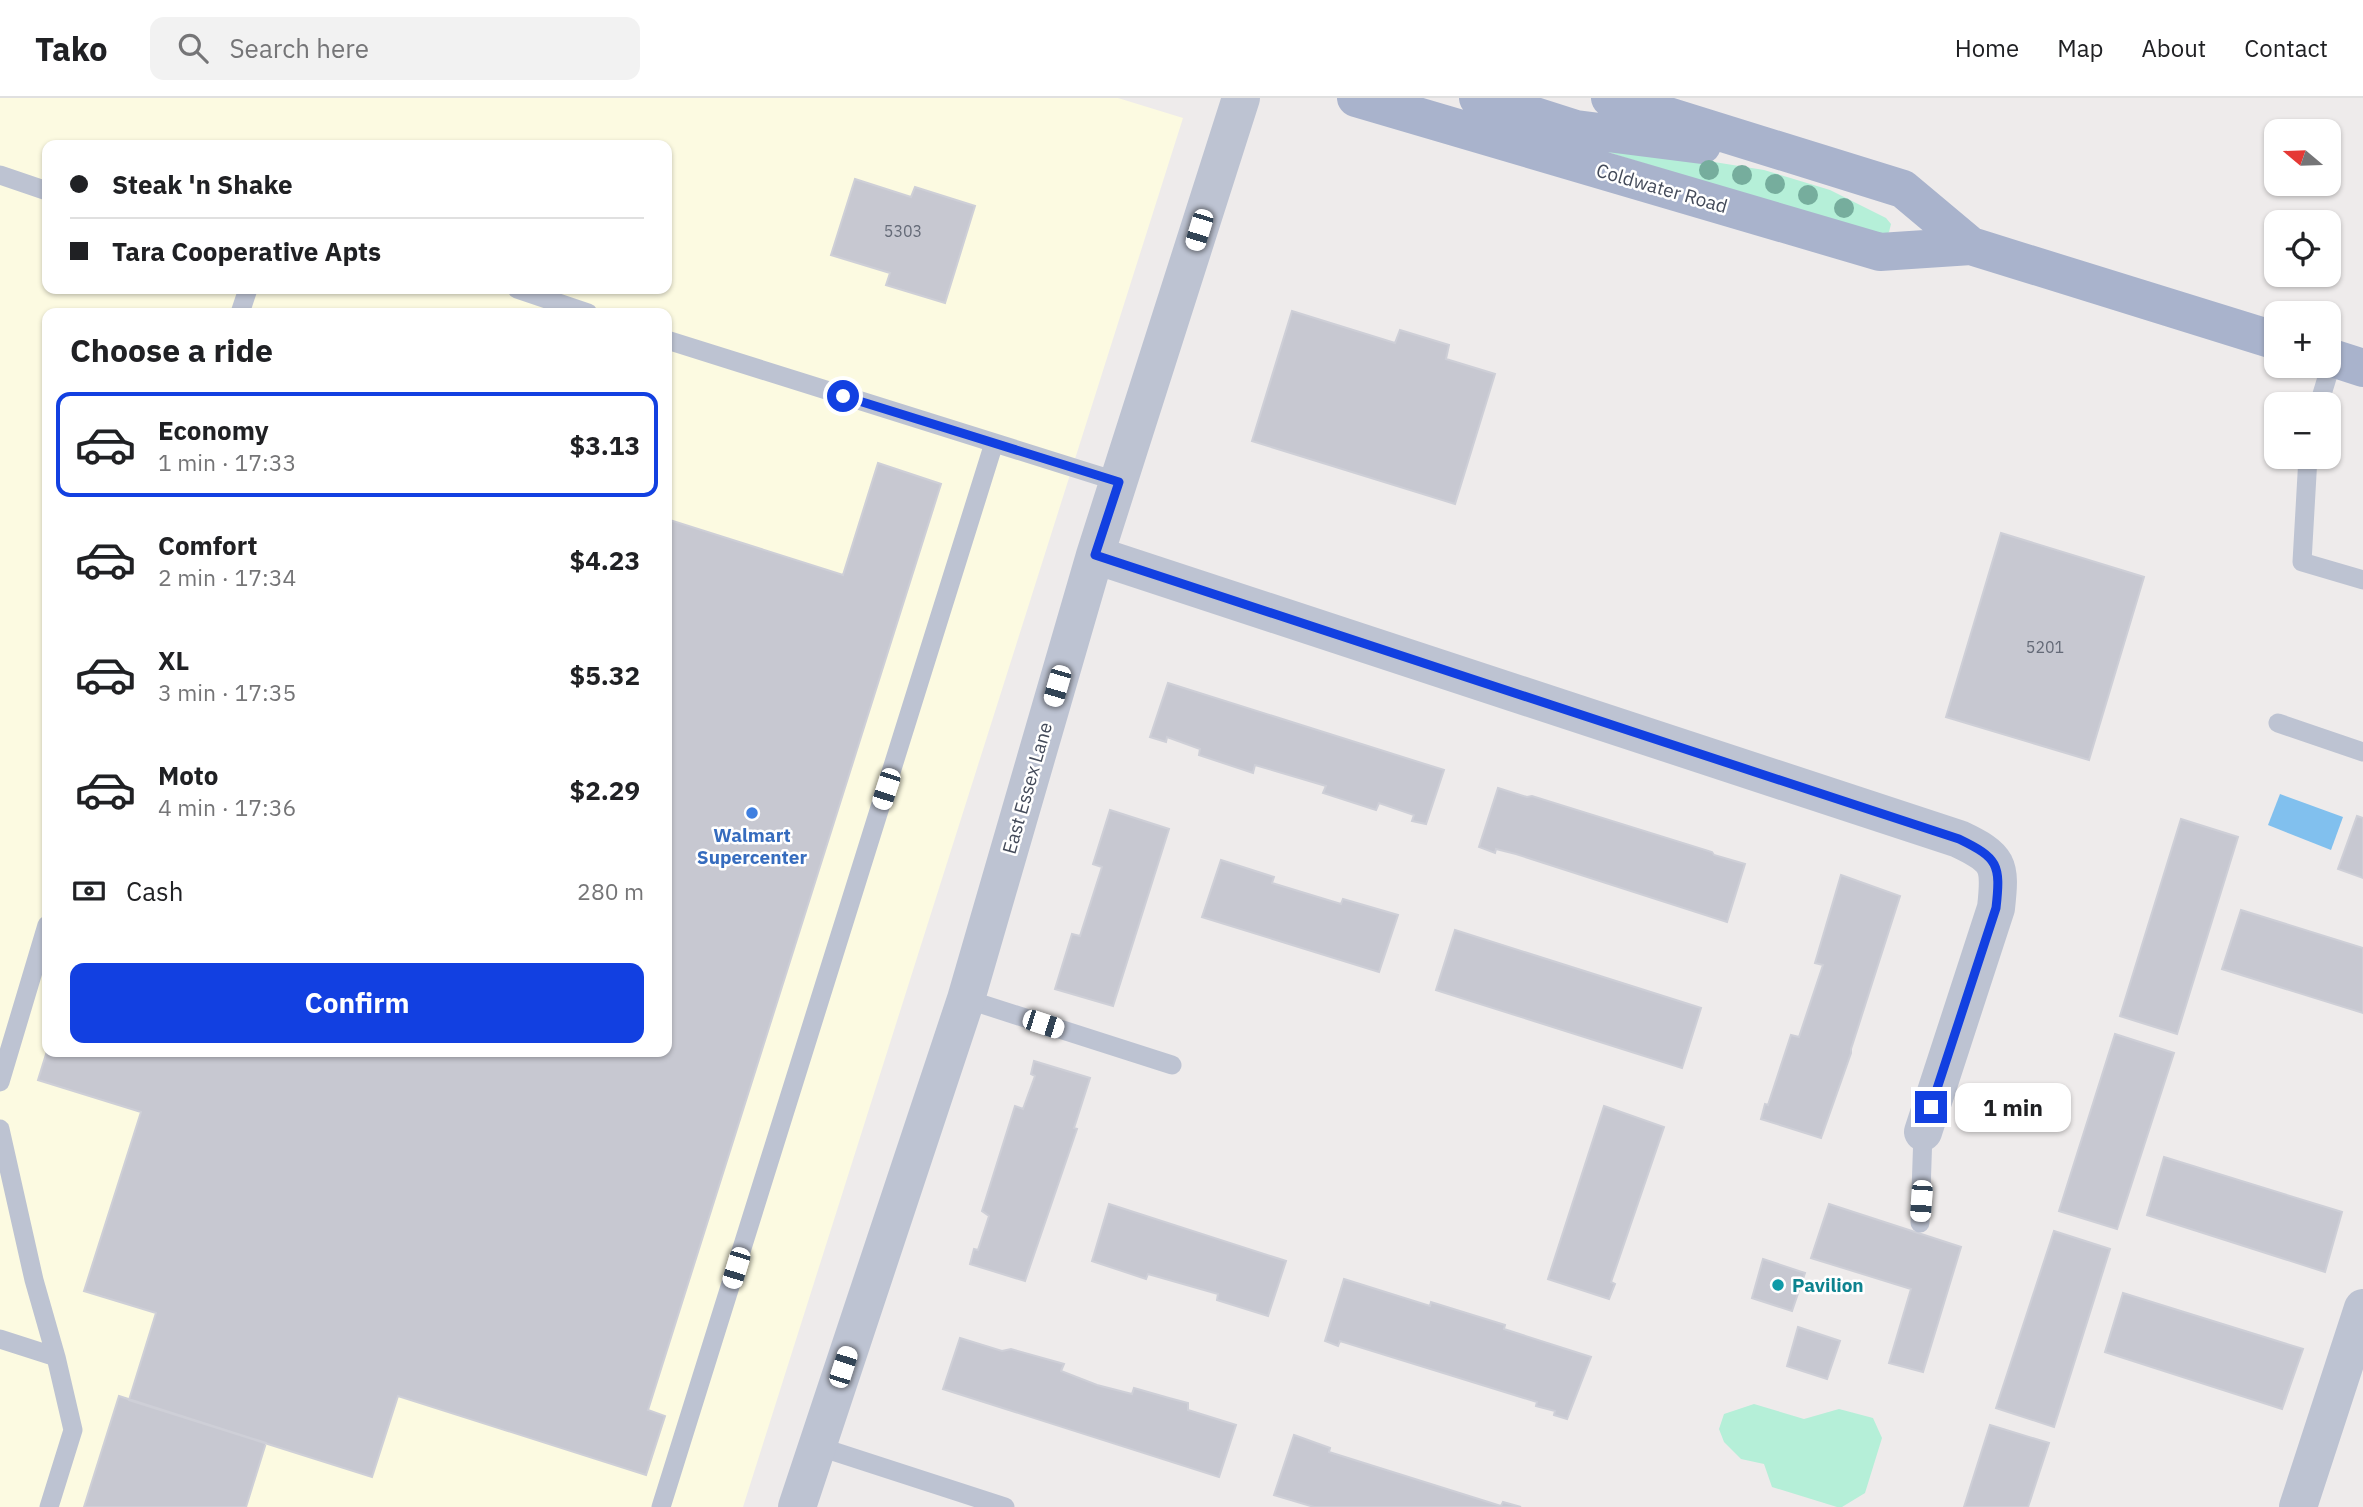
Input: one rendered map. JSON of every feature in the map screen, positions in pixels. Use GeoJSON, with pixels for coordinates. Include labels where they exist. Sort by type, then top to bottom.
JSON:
{"type":"FeatureCollection","features":[{"type":"Feature","properties":{"kind":"main road","name":"Coldwater Road"},"geometry":{"type":"LineString","coordinates":[[1356,98],[1880,252],[1971,246],[2264,337]]}},
{"type":"Feature","properties":{"kind":"main road"},"geometry":{"type":"LineString","coordinates":[[1478,98],[1577,129],[1713,147],[1741,139]]}},
{"type":"Feature","properties":{"kind":"main road","name":"Coldwater Road"},"geometry":{"type":"LineString","coordinates":[[1610,98],[1903,189],[1971,246]]}},
{"type":"Feature","properties":{"kind":"street","name":"East Essex Lane"},"geometry":{"type":"LineString","coordinates":[[807,1477],[966,999],[1095,555],[1241,98]]}},
{"type":"Feature","properties":{"kind":"street"},"geometry":{"type":"LineString","coordinates":[[1095,555],[1948,835],[1979,849],[1994,861],[1997,876],[1996,908],[1923,1132]]}},
{"type":"Feature","properties":{"kind":"street"},"geometry":{"type":"LineString","coordinates":[[2298,1507],[2363,1308]]}},
{"type":"Feature","properties":{"kind":"lane"},"geometry":{"type":"LineString","coordinates":[[0,175],[42,189]]}},
{"type":"Feature","properties":{"kind":"lane"},"geometry":{"type":"LineString","coordinates":[[532,294],[573,308]]}},
{"type":"Feature","properties":{"kind":"lane"},"geometry":{"type":"LineString","coordinates":[[672,342],[1119,482]]}},
{"type":"Feature","properties":{"kind":"lane"},"geometry":{"type":"LineString","coordinates":[[2325,392],[2342,361]]}},
{"type":"Feature","properties":{"kind":"lane"},"geometry":{"type":"LineString","coordinates":[[661,1507],[994,443]]}},
{"type":"Feature","properties":{"kind":"lane"},"geometry":{"type":"LineString","coordinates":[[2307,469],[2302,562],[2363,580]]}},
{"type":"Feature","properties":{"kind":"lane"},"geometry":{"type":"LineString","coordinates":[[2278,723],[2363,752]]}},
{"type":"Feature","properties":{"kind":"lane"},"geometry":{"type":"LineString","coordinates":[[0,1082],[42,942]]}},
{"type":"Feature","properties":{"kind":"lane"},"geometry":{"type":"LineString","coordinates":[[966,999],[1172,1065]]}},
{"type":"Feature","properties":{"kind":"lane"},"geometry":{"type":"LineString","coordinates":[[0,1129],[34,1280],[73,1430],[49,1507]]}},
{"type":"Feature","properties":{"kind":"lane"},"geometry":{"type":"LineString","coordinates":[[1920,1223],[1923,1132]]}},
{"type":"Feature","properties":{"kind":"lane"},"geometry":{"type":"LineString","coordinates":[[0,1339],[56,1357]]}},
{"type":"Feature","properties":{"kind":"lane"},"geometry":{"type":"LineString","coordinates":[[807,1477],[1005,1507]]}},
{"type":"Feature","properties":{"kind":"shaded area"},"geometry":{"type":"Polygon","coordinates":[[[0,98],[1118,98],[1183,118],[743,1507],[0,1507],[0,98]]]}},
{"type":"Feature","properties":{"kind":"green space"},"geometry":{"type":"Polygon","coordinates":[[[1608,145],[1764,170],[1830,190],[1886,218],[1891,224],[1889,232],[1884,237],[1607,152],[1608,145]]]}},
{"type":"Feature","properties":{"kind":"green space"},"geometry":{"type":"Polygon","coordinates":[[[1754,1404],[1804,1419],[1839,1409],[1873,1418],[1882,1438],[1865,1493],[1842,1507],[1837,1507],[1772,1487],[1764,1464],[1741,1459],[1724,1442],[1719,1429],[1724,1414],[1754,1404]]]}},
{"type":"Feature","properties":{"kind":"water"},"geometry":{"type":"Polygon","coordinates":[[[2280,794],[2343,817],[2331,850],[2268,825],[2280,794]]]}},
{"type":"Feature","properties":{"kind":"building"},"geometry":{"type":"Polygon","coordinates":[[[855,179],[911,197],[915,187],[975,206],[945,303],[886,285],[890,273],[831,255],[855,179]]]}},
{"type":"Feature","properties":{"kind":"building"},"geometry":{"type":"Polygon","coordinates":[[[1292,311],[1395,343],[1400,330],[1449,345],[1446,359],[1495,374],[1455,504],[1252,441],[1292,311]]]}},
{"type":"Feature","properties":{"kind":"building","name":"Walmart Supercenter"},"geometry":{"type":"Polygon","coordinates":[[[878,463],[941,484],[648,1410],[665,1416],[646,1475],[398,1396],[372,1477],[129,1400],[156,1313],[84,1291],[141,1112],[38,1080],[45,1057],[672,1057],[672,521],[843,575],[878,463]]]}},
{"type":"Feature","properties":{"kind":"building"},"geometry":{"type":"Polygon","coordinates":[[[2001,533],[2144,577],[2089,760],[1946,717],[2001,533]]]}},
{"type":"Feature","properties":{"kind":"building"},"geometry":{"type":"Polygon","coordinates":[[[1168,683],[1444,770],[1426,824],[1412,821],[1414,815],[1379,803],[1376,810],[1323,793],[1326,786],[1255,765],[1253,773],[1199,755],[1200,749],[1167,737],[1166,742],[1150,737],[1168,683]]]}},
{"type":"Feature","properties":{"kind":"building"},"geometry":{"type":"Polygon","coordinates":[[[1498,788],[1527,797],[1532,796],[1745,864],[1727,922],[1516,854],[1496,849],[1495,853],[1479,847],[1498,788]]]}},
{"type":"Feature","properties":{"kind":"building"},"geometry":{"type":"Polygon","coordinates":[[[1110,810],[1169,829],[1113,1006],[1055,989],[1072,934],[1080,936],[1102,867],[1093,864],[1110,810]]]}},
{"type":"Feature","properties":{"kind":"building"},"geometry":{"type":"Polygon","coordinates":[[[2357,816],[2363,818],[2363,878],[2338,869],[2357,816]]]}},
{"type":"Feature","properties":{"kind":"building"},"geometry":{"type":"Polygon","coordinates":[[[2181,819],[2238,837],[2177,1034],[2120,1016],[2181,819]]]}},
{"type":"Feature","properties":{"kind":"building"},"geometry":{"type":"Polygon","coordinates":[[[1221,860],[1274,877],[1272,883],[1341,904],[1343,899],[1398,915],[1379,972],[1202,917],[1221,860]]]}},
{"type":"Feature","properties":{"kind":"building"},"geometry":{"type":"Polygon","coordinates":[[[1841,875],[1900,896],[1851,1053],[1821,1138],[1761,1119],[1791,1035],[1799,1037],[1823,965],[1815,963],[1841,875]]]}},
{"type":"Feature","properties":{"kind":"building"},"geometry":{"type":"Polygon","coordinates":[[[2241,910],[2363,948],[2363,1013],[2222,969],[2241,910]]]}},
{"type":"Feature","properties":{"kind":"building"},"geometry":{"type":"Polygon","coordinates":[[[1455,930],[1701,1008],[1682,1068],[1436,990],[1455,930]]]}},
{"type":"Feature","properties":{"kind":"building"},"geometry":{"type":"Polygon","coordinates":[[[2115,1034],[2174,1053],[2117,1229],[2059,1211],[2115,1034]]]}},
{"type":"Feature","properties":{"kind":"building"},"geometry":{"type":"Polygon","coordinates":[[[1034,1061],[1090,1078],[1074,1128],[1077,1129],[1025,1281],[970,1264],[974,1249],[978,1250],[989,1216],[982,1211],[1015,1106],[1023,1109],[1035,1076],[1031,1074],[1034,1061]]]}},
{"type":"Feature","properties":{"kind":"building"},"geometry":{"type":"Polygon","coordinates":[[[1604,1106],[1664,1127],[1611,1282],[1615,1284],[1609,1299],[1548,1279],[1604,1106]]]}},
{"type":"Feature","properties":{"kind":"building"},"geometry":{"type":"Polygon","coordinates":[[[2164,1157],[2342,1212],[2325,1272],[2147,1215],[2164,1157]]]}},
{"type":"Feature","properties":{"kind":"building"},"geometry":{"type":"Polygon","coordinates":[[[1109,1204],[1286,1261],[1268,1316],[1217,1300],[1218,1294],[1148,1274],[1146,1279],[1092,1261],[1109,1204]]]}},
{"type":"Feature","properties":{"kind":"building"},"geometry":{"type":"Polygon","coordinates":[[[1829,1204],[1961,1247],[1923,1372],[1889,1363],[1911,1289],[1811,1258],[1829,1204]]]}},
{"type":"Feature","properties":{"kind":"building"},"geometry":{"type":"Polygon","coordinates":[[[2054,1231],[2110,1249],[2054,1427],[1996,1408],[2054,1231]]]}},
{"type":"Feature","properties":{"kind":"building","name":"Pavilion"},"geometry":{"type":"Polygon","coordinates":[[[1763,1259],[1805,1273],[1792,1311],[1752,1298],[1763,1259]]]}},
{"type":"Feature","properties":{"kind":"building"},"geometry":{"type":"Polygon","coordinates":[[[1344,1279],[1430,1306],[1431,1302],[1505,1325],[1504,1329],[1591,1357],[1567,1419],[1554,1415],[1555,1411],[1536,1406],[1537,1402],[1340,1341],[1338,1346],[1325,1341],[1344,1279]]]}},
{"type":"Feature","properties":{"kind":"building"},"geometry":{"type":"Polygon","coordinates":[[[2123,1293],[2303,1349],[2282,1409],[2105,1352],[2123,1293]]]}},
{"type":"Feature","properties":{"kind":"building","name":"Pavilion"},"geometry":{"type":"Polygon","coordinates":[[[1798,1327],[1840,1341],[1827,1379],[1787,1366],[1798,1327]]]}},
{"type":"Feature","properties":{"kind":"building"},"geometry":{"type":"Polygon","coordinates":[[[960,1338],[1002,1351],[1011,1349],[1064,1364],[1061,1371],[1097,1385],[1132,1394],[1134,1388],[1188,1403],[1188,1410],[1236,1425],[1219,1477],[943,1389],[960,1338]]]}},
{"type":"Feature","properties":{"kind":"building"},"geometry":{"type":"Polygon","coordinates":[[[119,1396],[266,1443],[246,1507],[84,1507],[119,1396]]]}},
{"type":"Feature","properties":{"kind":"building"},"geometry":{"type":"Polygon","coordinates":[[[1990,1425],[2049,1443],[2028,1507],[1964,1507],[1990,1425]]]}},
{"type":"Feature","properties":{"kind":"building"},"geometry":{"type":"Polygon","coordinates":[[[1294,1435],[1330,1448],[1329,1452],[1501,1506],[1503,1502],[1521,1507],[1314,1507],[1274,1495],[1294,1435]]]}},
{"type":"Feature","properties":{"kind":"place","name":"Walmart Supercenter"},"geometry":{"type":"Point","coordinates":[752,813]}},
{"type":"Feature","properties":{"kind":"place","name":"Pavilion"},"geometry":{"type":"Point","coordinates":[1778,1285]}},
{"type":"Feature","properties":{"kind":"route"},"geometry":{"type":"LineString","coordinates":[[843,396],[1119,482],[1095,555],[1959,839],[1979,849],[1994,861],[1997,876],[1996,908],[1931,1107]]}}]}
